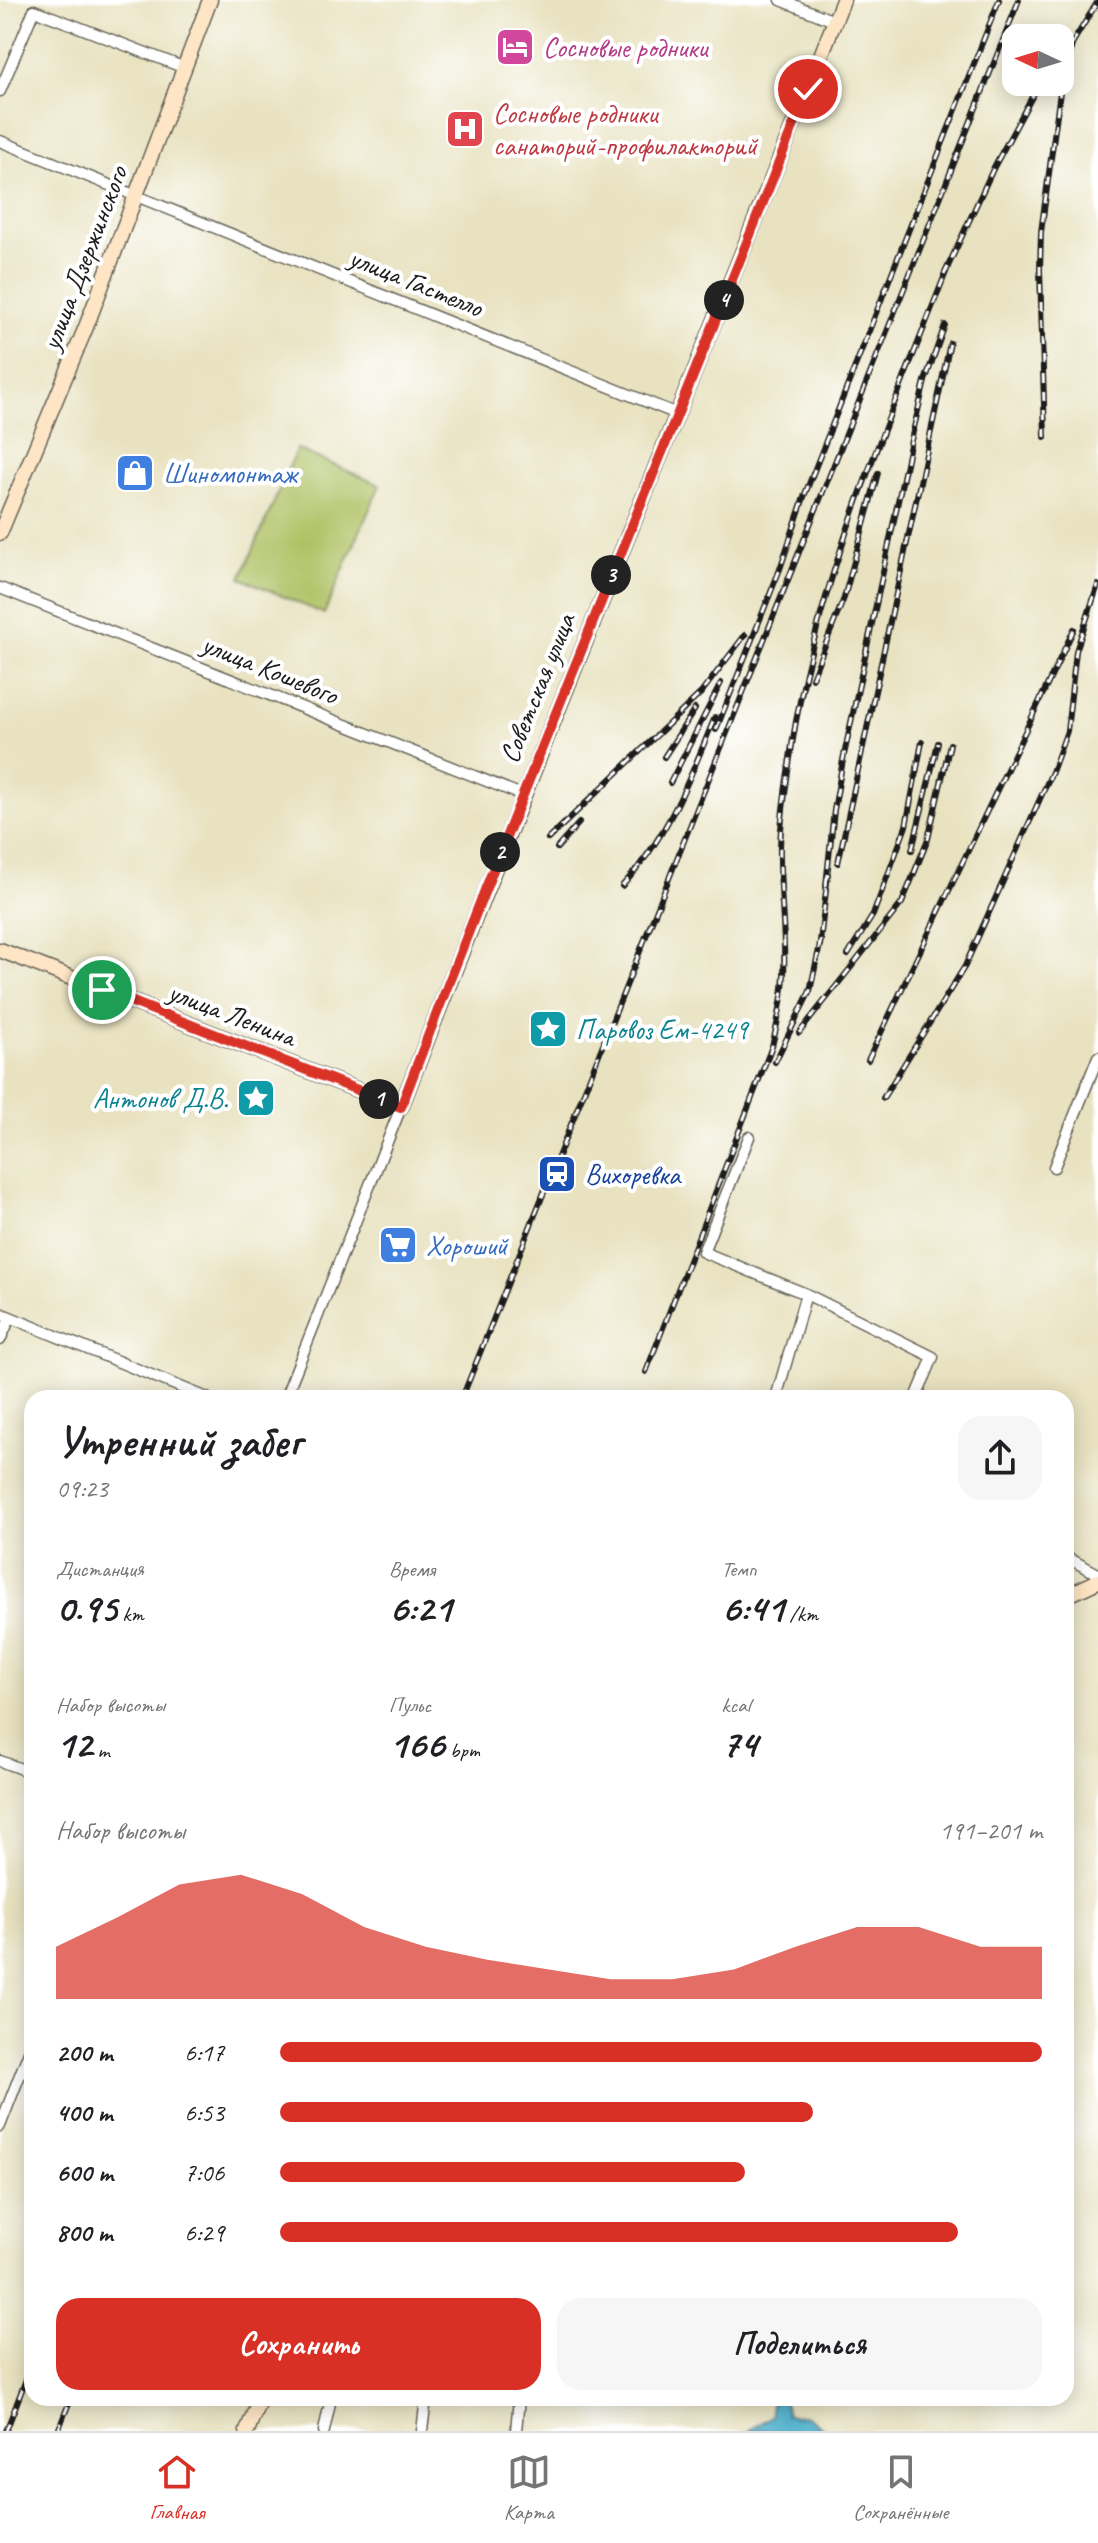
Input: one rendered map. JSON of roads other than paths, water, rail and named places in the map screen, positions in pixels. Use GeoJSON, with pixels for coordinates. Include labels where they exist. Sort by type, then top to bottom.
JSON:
{"type":"FeatureCollection","features":[{"type":"Feature","properties":{"kind":"street","name":"улица Дзержинского"},"geometry":{"type":"LineString","coordinates":[[0,533],[86,327],[210,0]]}},
{"type":"Feature","properties":{"kind":"street"},"geometry":{"type":"LineString","coordinates":[[781,0],[834,21]]}},
{"type":"Feature","properties":{"kind":"street","name":"Советская улица"},"geometry":{"type":"LineString","coordinates":[[288,1390],[522,795],[843,0]]}},
{"type":"Feature","properties":{"kind":"street"},"geometry":{"type":"LineString","coordinates":[[0,91],[34,10],[185,68]]}},
{"type":"Feature","properties":{"kind":"street","name":"улица Гастелло"},"geometry":{"type":"LineString","coordinates":[[0,141],[677,414]]}},
{"type":"Feature","properties":{"kind":"street","name":"улица Кошевого"},"geometry":{"type":"LineString","coordinates":[[0,588],[522,795]]}},
{"type":"Feature","properties":{"kind":"street","name":"улица Ленина"},"geometry":{"type":"LineString","coordinates":[[0,950],[401,1107]]}},
{"type":"Feature","properties":{"kind":"street"},"geometry":{"type":"LineString","coordinates":[[1054,1167],[1098,1057]]}},
{"type":"Feature","properties":{"kind":"street"},"geometry":{"type":"LineString","coordinates":[[749,1137],[703,1252],[806,1294],[933,1357],[919,1390]]}},
{"type":"Feature","properties":{"kind":"street"},"geometry":{"type":"LineString","coordinates":[[778,1390],[806,1294]]}},
{"type":"Feature","properties":{"kind":"street"},"geometry":{"type":"LineString","coordinates":[[0,1340],[5,1316],[187,1390]]}},
{"type":"Feature","properties":{"kind":"street"},"geometry":{"type":"LineString","coordinates":[[1074,1561],[1098,1574]]}},
{"type":"Feature","properties":{"kind":"street"},"geometry":{"type":"LineString","coordinates":[[1074,1592],[1098,1581]]}},
{"type":"Feature","properties":{"kind":"street"},"geometry":{"type":"LineString","coordinates":[[0,1761],[24,1770]]}},
{"type":"Feature","properties":{"kind":"street"},"geometry":{"type":"LineString","coordinates":[[0,2126],[24,2064]]}},
{"type":"Feature","properties":{"kind":"street"},"geometry":{"type":"LineString","coordinates":[[247,2431],[257,2406]]}},
{"type":"Feature","properties":{"kind":"street"},"geometry":{"type":"LineString","coordinates":[[324,2431],[329,2406]]}},
{"type":"Feature","properties":{"kind":"street"},"geometry":{"type":"LineString","coordinates":[[422,2431],[425,2406]]}},
{"type":"Feature","properties":{"kind":"street"},"geometry":{"type":"LineString","coordinates":[[516,2431],[518,2406]]}},
{"type":"Feature","properties":{"kind":"water"},"geometry":{"type":"Polygon","coordinates":[[[771,2406],[785,2406],[787,2414],[806,2416],[827,2431],[748,2431],[772,2415],[771,2406]]]}},
{"type":"Feature","properties":{"kind":"railway"},"geometry":{"type":"LineString","coordinates":[[716,730],[999,0]]}},
{"type":"Feature","properties":{"kind":"railway"},"geometry":{"type":"LineString","coordinates":[[465,1390],[1019,0]]}},
{"type":"Feature","properties":{"kind":"railway"},"geometry":{"type":"LineString","coordinates":[[1045,437],[1041,232],[1062,77],[1073,42],[1098,1]]}},
{"type":"Feature","properties":{"kind":"railway"},"geometry":{"type":"LineString","coordinates":[[944,275],[994,167],[1032,96]]}},
{"type":"Feature","properties":{"kind":"railway"},"geometry":{"type":"LineString","coordinates":[[646,1372],[772,1046],[784,975],[780,863],[782,822],[804,683],[819,622],[857,502],[948,267]]}},
{"type":"Feature","properties":{"kind":"railway"},"geometry":{"type":"LineString","coordinates":[[826,886],[843,760],[911,440],[925,381],[945,325]]}},
{"type":"Feature","properties":{"kind":"railway"},"geometry":{"type":"LineString","coordinates":[[838,863],[950,343]]}},
{"type":"Feature","properties":{"kind":"railway"},"geometry":{"type":"LineString","coordinates":[[812,678],[844,598],[878,473]]}},
{"type":"Feature","properties":{"kind":"railway"},"geometry":{"type":"LineString","coordinates":[[883,1098],[965,966],[1052,772],[1067,731],[1076,651],[1098,585]]}},
{"type":"Feature","properties":{"kind":"railway"},"geometry":{"type":"LineString","coordinates":[[868,1060],[1074,629]]}},
{"type":"Feature","properties":{"kind":"railway"},"geometry":{"type":"LineString","coordinates":[[548,839],[701,693],[745,635]]}},
{"type":"Feature","properties":{"kind":"railway"},"geometry":{"type":"LineString","coordinates":[[670,783],[721,683]]}},
{"type":"Feature","properties":{"kind":"railway"},"geometry":{"type":"LineString","coordinates":[[664,757],[695,709]]}},
{"type":"Feature","properties":{"kind":"railway"},"geometry":{"type":"LineString","coordinates":[[622,886],[665,827],[715,717]]}},
{"type":"Feature","properties":{"kind":"railway"},"geometry":{"type":"LineString","coordinates":[[848,955],[873,915],[906,826],[922,742]]}},
{"type":"Feature","properties":{"kind":"railway"},"geometry":{"type":"LineString","coordinates":[[912,850],[938,743]]}},
{"type":"Feature","properties":{"kind":"railway"},"geometry":{"type":"LineString","coordinates":[[799,1033],[902,903],[928,839],[950,744]]}},
{"type":"Feature","properties":{"kind":"railway"},"geometry":{"type":"LineString","coordinates":[[557,848],[579,823]]}},
{"type":"Feature","properties":{"kind":"railway"},"geometry":{"type":"LineString","coordinates":[[819,950],[828,874]]}},
{"type":"Feature","properties":{"kind":"railway"},"geometry":{"type":"LineString","coordinates":[[775,1062],[810,991],[821,940]]}},
{"type":"Feature","properties":{"kind":"railway"},"geometry":{"type":"LineString","coordinates":[[6,2431],[24,2385]]}},
{"type":"Feature","properties":{"kind":"railway"},"geometry":{"type":"LineString","coordinates":[[58,2431],[68,2406]]}},
{"type":"Feature","properties":{"kind":"place","name":"Сосновые родники"},"geometry":{"type":"Point","coordinates":[515,47]}},
{"type":"Feature","properties":{"kind":"place","name":"Сосновые родники санаторий-профилакторий"},"geometry":{"type":"Point","coordinates":[465,129]}},
{"type":"Feature","properties":{"kind":"place","name":"Шиномонтаж"},"geometry":{"type":"Point","coordinates":[135,473]}},
{"type":"Feature","properties":{"kind":"place","name":"Паровоз Ем-4249"},"geometry":{"type":"Point","coordinates":[548,1029]}},
{"type":"Feature","properties":{"kind":"place","name":"Антонов Д.В."},"geometry":{"type":"Point","coordinates":[256,1098]}},
{"type":"Feature","properties":{"kind":"place","name":"Вихоревка"},"geometry":{"type":"Point","coordinates":[557,1174]}},
{"type":"Feature","properties":{"kind":"place","name":"Хороший"},"geometry":{"type":"Point","coordinates":[398,1245]}}]}
